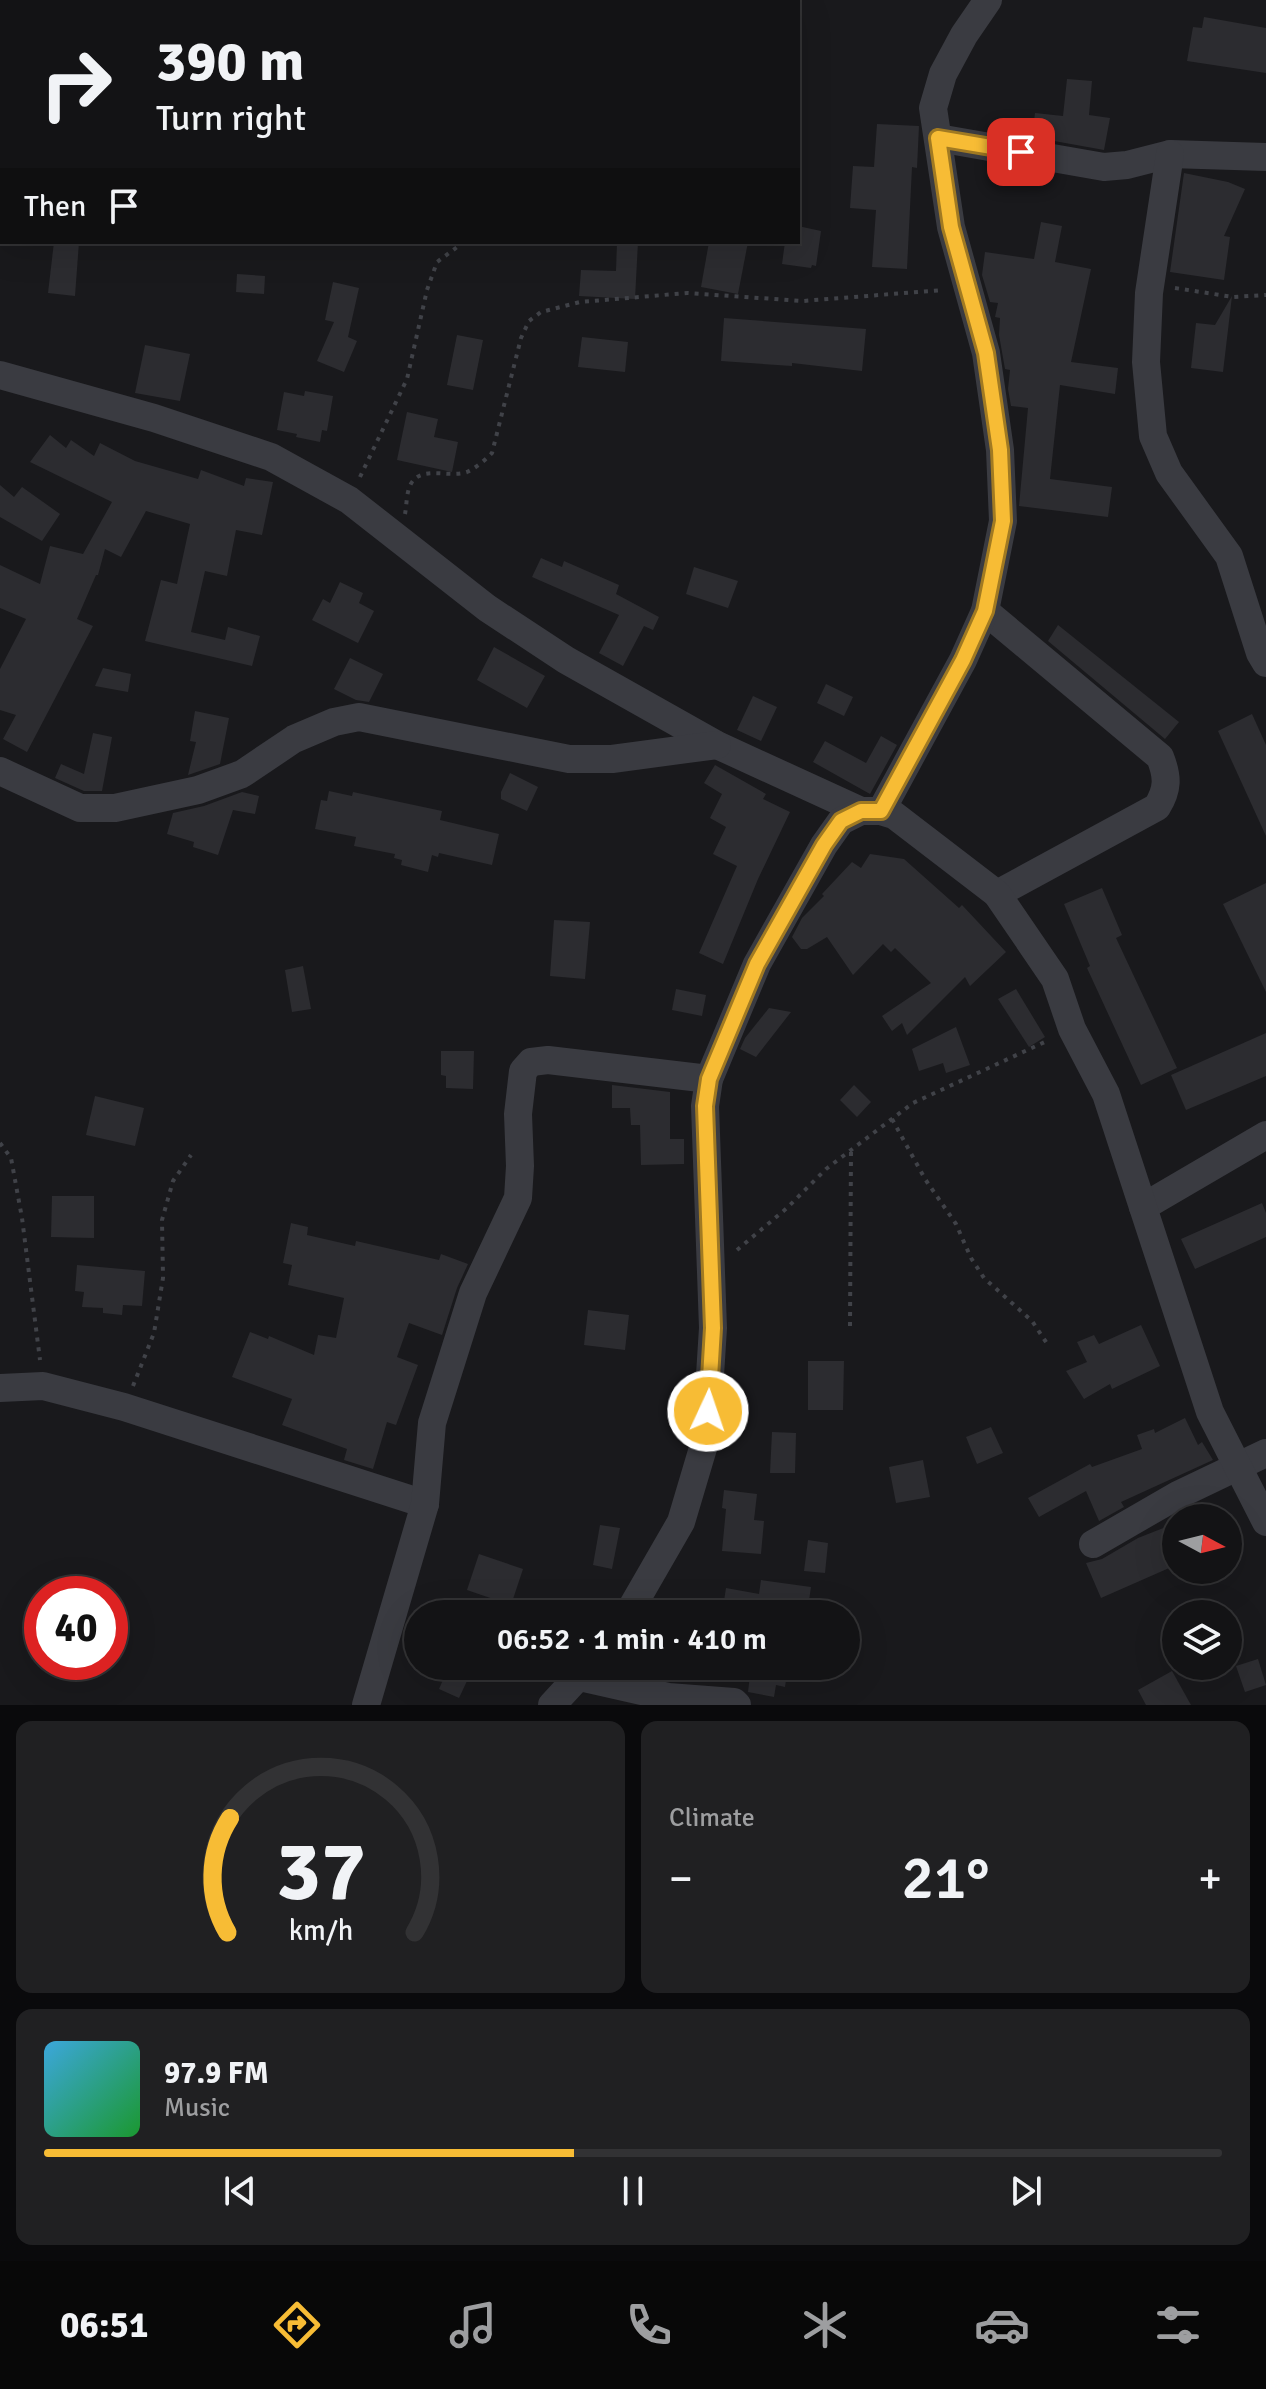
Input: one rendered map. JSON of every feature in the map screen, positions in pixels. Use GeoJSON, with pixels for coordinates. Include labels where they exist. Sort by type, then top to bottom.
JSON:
{"type":"FeatureCollection","features":[{"type":"Feature","properties":{"kind":"street"},"geometry":{"type":"LineString","coordinates":[[636,1600],[681,1522],[706,1438],[713,1328],[705,1106],[709,1079],[757,964],[824,845],[841,821],[871,811],[963,660],[985,611],[1003,521],[1000,450],[986,353],[951,227],[933,108],[943,74],[988,0]]}},
{"type":"Feature","properties":{"kind":"street"},"geometry":{"type":"LineString","coordinates":[[938,138],[1104,167],[1127,165],[1170,154],[1266,157]]}},
{"type":"Feature","properties":{"kind":"street"},"geometry":{"type":"LineString","coordinates":[[1170,154],[1149,284],[1146,362],[1153,436],[1169,473],[1229,556],[1260,653],[1266,663]]}},
{"type":"Feature","properties":{"kind":"street"},"geometry":{"type":"LineString","coordinates":[[0,375],[154,418],[271,457],[349,500],[487,608],[566,660],[717,745],[871,811],[894,815],[997,894],[1055,979],[1072,1029],[1106,1094],[1210,1412],[1266,1522]]}},
{"type":"Feature","properties":{"kind":"street"},"geometry":{"type":"LineString","coordinates":[[985,611],[1160,757],[1167,774],[1166,792],[1157,807],[997,894]]}},
{"type":"Feature","properties":{"kind":"street"},"geometry":{"type":"LineString","coordinates":[[0,771],[80,808],[115,808],[213,785],[242,774],[294,739],[334,722],[359,717],[592,761],[717,745]]}},
{"type":"Feature","properties":{"kind":"street"},"geometry":{"type":"LineString","coordinates":[[366,1705],[425,1504],[432,1423],[473,1293],[518,1198],[518,1114],[523,1071],[531,1062],[548,1060],[709,1079]]}},
{"type":"Feature","properties":{"kind":"street"},"geometry":{"type":"LineString","coordinates":[[1143,1207],[1266,1135]]}},
{"type":"Feature","properties":{"kind":"street"},"geometry":{"type":"LineString","coordinates":[[0,1388],[43,1386],[124,1407],[425,1504]]}},
{"type":"Feature","properties":{"kind":"street"},"geometry":{"type":"LineString","coordinates":[[1093,1544],[1178,1495],[1266,1453]]}},
{"type":"Feature","properties":{"kind":"street"},"geometry":{"type":"LineString","coordinates":[[552,1705],[576,1680]]}},
{"type":"Feature","properties":{"kind":"street"},"geometry":{"type":"LineString","coordinates":[[613,1680],[668,1697],[734,1702],[737,1705]]}},
{"type":"Feature","properties":{"kind":"path"},"geometry":{"type":"LineString","coordinates":[[349,500],[407,379],[427,290],[437,262],[461,244]]}},
{"type":"Feature","properties":{"kind":"path"},"geometry":{"type":"LineString","coordinates":[[1149,284],[1233,297],[1266,295]]}},
{"type":"Feature","properties":{"kind":"path"},"geometry":{"type":"LineString","coordinates":[[401,542],[413,479],[422,475],[465,472],[485,461],[492,453],[521,338],[529,321],[541,312],[580,302],[687,293],[803,301],[969,288]]}},
{"type":"Feature","properties":{"kind":"path"},"geometry":{"type":"LineString","coordinates":[[711,1272],[787,1208],[826,1169],[913,1103],[1072,1029]]}},
{"type":"Feature","properties":{"kind":"path"},"geometry":{"type":"LineString","coordinates":[[892,1119],[925,1179],[947,1207],[984,1278],[1032,1321],[1048,1345]]}},
{"type":"Feature","properties":{"kind":"path"},"geometry":{"type":"LineString","coordinates":[[0,1143],[11,1158],[22,1218],[43,1386]]}},
{"type":"Feature","properties":{"kind":"path"},"geometry":{"type":"LineString","coordinates":[[850,1326],[851,1150]]}},
{"type":"Feature","properties":{"kind":"path"},"geometry":{"type":"LineString","coordinates":[[124,1407],[154,1333],[163,1278],[162,1220],[173,1181],[191,1155]]}},
{"type":"Feature","properties":{"kind":"building"},"geometry":{"type":"Polygon","coordinates":[[[1204,17],[1266,28],[1266,73],[1187,61],[1193,27],[1202,28],[1204,17]]]}},
{"type":"Feature","properties":{"kind":"building"},"geometry":{"type":"Polygon","coordinates":[[[1067,79],[1092,81],[1089,115],[1110,118],[1104,150],[1032,137],[1035,113],[1063,116],[1067,79]]]}},
{"type":"Feature","properties":{"kind":"building"},"geometry":{"type":"Polygon","coordinates":[[[877,124],[919,126],[917,168],[912,167],[907,269],[872,267],[876,210],[850,208],[853,166],[874,167],[877,124]]]}},
{"type":"Feature","properties":{"kind":"building"},"geometry":{"type":"Polygon","coordinates":[[[1184,173],[1228,182],[1245,189],[1224,236],[1230,237],[1224,280],[1170,272],[1184,173]]]}},
{"type":"Feature","properties":{"kind":"building"},"geometry":{"type":"Polygon","coordinates":[[[1041,222],[1062,226],[1055,262],[1091,269],[1071,362],[1118,368],[1115,394],[1060,385],[1050,479],[1112,487],[1108,517],[1019,506],[1028,408],[1011,406],[1008,389],[1010,370],[1005,369],[999,335],[1000,318],[995,317],[998,303],[990,302],[982,275],[985,252],[1034,259],[1041,222]]]}},
{"type":"Feature","properties":{"kind":"building"},"geometry":{"type":"Polygon","coordinates":[[[800,226],[821,231],[816,266],[782,264],[785,244],[800,244],[800,226]]]}},
{"type":"Feature","properties":{"kind":"building"},"geometry":{"type":"Polygon","coordinates":[[[54,244],[79,244],[75,296],[48,293],[54,244]]]}},
{"type":"Feature","properties":{"kind":"building"},"geometry":{"type":"Polygon","coordinates":[[[617,244],[638,244],[635,299],[579,296],[581,270],[616,271],[617,244]]]}},
{"type":"Feature","properties":{"kind":"building"},"geometry":{"type":"Polygon","coordinates":[[[709,244],[748,244],[738,294],[701,287],[709,244]]]}},
{"type":"Feature","properties":{"kind":"building"},"geometry":{"type":"Polygon","coordinates":[[[237,274],[265,276],[264,294],[236,292],[237,274]]]}},
{"type":"Feature","properties":{"kind":"building"},"geometry":{"type":"Polygon","coordinates":[[[333,282],[359,288],[348,337],[357,341],[344,372],[317,361],[334,322],[325,320],[333,282]]]}},
{"type":"Feature","properties":{"kind":"building"},"geometry":{"type":"Polygon","coordinates":[[[1232,296],[1223,372],[1191,368],[1196,323],[1215,325],[1232,296]]]}},
{"type":"Feature","properties":{"kind":"building"},"geometry":{"type":"Polygon","coordinates":[[[724,318],[866,329],[862,371],[792,363],[792,366],[721,361],[724,318]]]}},
{"type":"Feature","properties":{"kind":"building"},"geometry":{"type":"Polygon","coordinates":[[[457,335],[483,340],[473,390],[447,385],[457,335]]]}},
{"type":"Feature","properties":{"kind":"building"},"geometry":{"type":"Polygon","coordinates":[[[582,337],[628,342],[625,372],[578,367],[582,337]]]}},
{"type":"Feature","properties":{"kind":"building"},"geometry":{"type":"Polygon","coordinates":[[[145,345],[190,354],[180,401],[135,393],[145,345]]]}},
{"type":"Feature","properties":{"kind":"building"},"geometry":{"type":"Polygon","coordinates":[[[305,391],[333,396],[327,431],[322,430],[320,442],[277,430],[284,392],[304,396],[305,391]]]}},
{"type":"Feature","properties":{"kind":"building"},"geometry":{"type":"Polygon","coordinates":[[[407,412],[438,419],[434,437],[458,442],[452,472],[397,460],[407,412]]]}},
{"type":"Feature","properties":{"kind":"building"},"geometry":{"type":"Polygon","coordinates":[[[50,435],[66,448],[71,440],[94,456],[100,443],[135,461],[198,479],[201,470],[244,486],[246,478],[273,482],[262,535],[236,530],[227,576],[205,571],[191,632],[225,640],[228,627],[260,636],[252,666],[145,641],[161,580],[177,584],[190,524],[146,511],[121,557],[105,549],[98,575],[77,619],[93,626],[27,752],[3,739],[16,715],[0,710],[0,669],[26,619],[0,608],[0,565],[40,584],[50,546],[83,554],[112,502],[30,462],[50,435]]]}},
{"type":"Feature","properties":{"kind":"building"},"geometry":{"type":"Polygon","coordinates":[[[0,485],[14,497],[22,487],[60,514],[42,541],[0,517],[0,485]]]}},
{"type":"Feature","properties":{"kind":"building"},"geometry":{"type":"Polygon","coordinates":[[[541,558],[562,567],[564,561],[619,585],[616,594],[659,617],[653,630],[644,626],[623,666],[599,653],[619,615],[532,577],[541,558]]]}},
{"type":"Feature","properties":{"kind":"building"},"geometry":{"type":"Polygon","coordinates":[[[694,567],[738,581],[728,608],[686,594],[694,567]]]}},
{"type":"Feature","properties":{"kind":"building"},"geometry":{"type":"Polygon","coordinates":[[[340,582],[363,593],[359,603],[374,611],[358,643],[312,620],[323,599],[330,603],[340,582]]]}},
{"type":"Feature","properties":{"kind":"building"},"geometry":{"type":"Polygon","coordinates":[[[1058,625],[1179,722],[1165,739],[1048,641],[1058,625]]]}},
{"type":"Feature","properties":{"kind":"building"},"geometry":{"type":"Polygon","coordinates":[[[494,647],[545,676],[527,708],[477,680],[494,647]]]}},
{"type":"Feature","properties":{"kind":"building"},"geometry":{"type":"Polygon","coordinates":[[[350,658],[383,674],[369,702],[356,700],[334,689],[350,658]]]}},
{"type":"Feature","properties":{"kind":"building"},"geometry":{"type":"Polygon","coordinates":[[[103,668],[131,674],[128,692],[95,686],[103,668]]]}},
{"type":"Feature","properties":{"kind":"building"},"geometry":{"type":"Polygon","coordinates":[[[826,684],[853,697],[844,716],[817,703],[826,684]]]}},
{"type":"Feature","properties":{"kind":"building"},"geometry":{"type":"Polygon","coordinates":[[[753,696],[777,707],[761,741],[737,730],[753,696]]]}},
{"type":"Feature","properties":{"kind":"building"},"geometry":{"type":"Polygon","coordinates":[[[195,711],[229,718],[220,764],[188,775],[196,742],[190,741],[195,711]]]}},
{"type":"Feature","properties":{"kind":"building"},"geometry":{"type":"Polygon","coordinates":[[[1252,714],[1266,745],[1266,836],[1218,731],[1252,714]]]}},
{"type":"Feature","properties":{"kind":"building"},"geometry":{"type":"Polygon","coordinates":[[[93,733],[112,737],[102,791],[84,791],[55,778],[61,764],[84,774],[93,733]]]}},
{"type":"Feature","properties":{"kind":"building"},"geometry":{"type":"Polygon","coordinates":[[[881,736],[897,745],[870,794],[813,762],[825,741],[866,763],[881,736]]]}},
{"type":"Feature","properties":{"kind":"building"},"geometry":{"type":"Polygon","coordinates":[[[715,765],[766,794],[763,799],[790,812],[723,964],[699,953],[737,866],[713,854],[726,827],[710,818],[722,794],[704,783],[715,765]]]}},
{"type":"Feature","properties":{"kind":"building"},"geometry":{"type":"Polygon","coordinates":[[[510,773],[538,787],[527,811],[501,799],[510,773]]]}},
{"type":"Feature","properties":{"kind":"building"},"geometry":{"type":"Polygon","coordinates":[[[329,791],[352,796],[353,792],[442,811],[440,820],[499,834],[492,865],[439,853],[438,857],[432,855],[428,872],[401,865],[402,860],[394,858],[395,854],[354,846],[356,837],[315,829],[321,800],[327,801],[329,791]]]}},
{"type":"Feature","properties":{"kind":"building"},"geometry":{"type":"Polygon","coordinates":[[[242,792],[259,796],[255,814],[233,810],[218,855],[193,847],[194,842],[167,834],[173,813],[242,792]]]}},
{"type":"Feature","properties":{"kind":"building"},"geometry":{"type":"Polygon","coordinates":[[[870,854],[904,859],[959,908],[962,905],[1006,952],[970,986],[965,977],[907,1035],[902,1023],[892,1031],[882,1016],[931,983],[895,948],[891,952],[883,944],[853,975],[827,937],[807,949],[801,949],[792,937],[802,918],[852,862],[861,868],[870,854]]]}},
{"type":"Feature","properties":{"kind":"building"},"geometry":{"type":"Polygon","coordinates":[[[1266,883],[1266,992],[1223,904],[1266,883]]]}},
{"type":"Feature","properties":{"kind":"building"},"geometry":{"type":"Polygon","coordinates":[[[1102,888],[1122,935],[1116,938],[1177,1068],[1141,1085],[1087,968],[1090,966],[1064,904],[1102,888]]]}},
{"type":"Feature","properties":{"kind":"building"},"geometry":{"type":"Polygon","coordinates":[[[554,920],[590,922],[585,979],[550,976],[554,920]]]}},
{"type":"Feature","properties":{"kind":"building"},"geometry":{"type":"Polygon","coordinates":[[[303,966],[311,1009],[292,1012],[285,970],[303,966]]]}},
{"type":"Feature","properties":{"kind":"building"},"geometry":{"type":"Polygon","coordinates":[[[676,989],[706,995],[702,1016],[672,1010],[676,989]]]}},
{"type":"Feature","properties":{"kind":"building"},"geometry":{"type":"Polygon","coordinates":[[[1016,989],[1045,1037],[1029,1047],[998,999],[1016,989]]]}},
{"type":"Feature","properties":{"kind":"building"},"geometry":{"type":"Polygon","coordinates":[[[769,1008],[791,1012],[756,1057],[740,1049],[769,1008]]]}},
{"type":"Feature","properties":{"kind":"building"},"geometry":{"type":"Polygon","coordinates":[[[956,1027],[970,1065],[946,1073],[943,1063],[919,1071],[912,1049],[956,1027]]]}},
{"type":"Feature","properties":{"kind":"building"},"geometry":{"type":"Polygon","coordinates":[[[1266,1033],[1266,1076],[1186,1110],[1171,1075],[1266,1033]]]}},
{"type":"Feature","properties":{"kind":"building"},"geometry":{"type":"Polygon","coordinates":[[[441,1051],[474,1051],[473,1089],[446,1088],[446,1076],[441,1075],[441,1051]]]}},
{"type":"Feature","properties":{"kind":"building"},"geometry":{"type":"Polygon","coordinates":[[[612,1085],[670,1092],[670,1139],[684,1139],[684,1164],[641,1165],[640,1125],[631,1125],[630,1108],[612,1108],[612,1085]]]}},
{"type":"Feature","properties":{"kind":"building"},"geometry":{"type":"Polygon","coordinates":[[[854,1085],[871,1102],[857,1117],[840,1100],[854,1085]]]}},
{"type":"Feature","properties":{"kind":"building"},"geometry":{"type":"Polygon","coordinates":[[[95,1096],[144,1108],[135,1146],[86,1135],[95,1096]]]}},
{"type":"Feature","properties":{"kind":"building"},"geometry":{"type":"Polygon","coordinates":[[[52,1196],[94,1196],[94,1238],[51,1237],[52,1196]]]}},
{"type":"Feature","properties":{"kind":"building"},"geometry":{"type":"Polygon","coordinates":[[[1262,1203],[1266,1213],[1266,1237],[1195,1269],[1181,1239],[1262,1203]]]}},
{"type":"Feature","properties":{"kind":"building"},"geometry":{"type":"Polygon","coordinates":[[[291,1223],[308,1227],[307,1235],[355,1246],[356,1241],[439,1260],[441,1254],[468,1264],[442,1335],[409,1323],[397,1357],[418,1365],[396,1425],[387,1422],[373,1469],[344,1460],[347,1449],[282,1425],[292,1399],[232,1377],[250,1332],[268,1339],[269,1336],[314,1355],[318,1335],[336,1338],[344,1298],[288,1285],[292,1265],[283,1263],[291,1223]]]}},
{"type":"Feature","properties":{"kind":"building"},"geometry":{"type":"Polygon","coordinates":[[[77,1265],[145,1271],[142,1306],[123,1305],[122,1315],[103,1313],[103,1308],[82,1307],[84,1292],[75,1291],[77,1265]]]}},
{"type":"Feature","properties":{"kind":"building"},"geometry":{"type":"Polygon","coordinates":[[[588,1310],[629,1315],[625,1350],[584,1345],[588,1310]]]}},
{"type":"Feature","properties":{"kind":"building"},"geometry":{"type":"Polygon","coordinates":[[[1141,1325],[1160,1366],[1112,1389],[1110,1384],[1084,1399],[1066,1371],[1087,1362],[1077,1342],[1094,1335],[1099,1344],[1141,1325]]]}},
{"type":"Feature","properties":{"kind":"building"},"geometry":{"type":"Polygon","coordinates":[[[808,1361],[844,1361],[843,1410],[808,1410],[808,1361]]]}},
{"type":"Feature","properties":{"kind":"building"},"geometry":{"type":"Polygon","coordinates":[[[1185,1418],[1198,1445],[1202,1442],[1213,1460],[1121,1502],[1124,1507],[1099,1521],[1086,1491],[1039,1517],[1028,1498],[1090,1464],[1092,1467],[1142,1449],[1137,1435],[1154,1429],[1155,1433],[1185,1418]]]}},
{"type":"Feature","properties":{"kind":"building"},"geometry":{"type":"Polygon","coordinates":[[[991,1427],[1003,1453],[977,1464],[966,1437],[991,1427]]]}},
{"type":"Feature","properties":{"kind":"building"},"geometry":{"type":"Polygon","coordinates":[[[772,1432],[796,1433],[795,1473],[770,1473],[772,1432]]]}},
{"type":"Feature","properties":{"kind":"building"},"geometry":{"type":"Polygon","coordinates":[[[923,1460],[930,1497],[896,1503],[889,1467],[923,1460]]]}},
{"type":"Feature","properties":{"kind":"building"},"geometry":{"type":"Polygon","coordinates":[[[724,1490],[757,1494],[754,1520],[764,1521],[761,1554],[722,1551],[726,1509],[722,1508],[724,1490]]]}},
{"type":"Feature","properties":{"kind":"building"},"geometry":{"type":"Polygon","coordinates":[[[600,1525],[620,1528],[612,1569],[593,1565],[600,1525]]]}},
{"type":"Feature","properties":{"kind":"building"},"geometry":{"type":"Polygon","coordinates":[[[1162,1529],[1162,1571],[1101,1598],[1086,1563],[1102,1559],[1138,1538],[1162,1529]]]}},
{"type":"Feature","properties":{"kind":"building"},"geometry":{"type":"Polygon","coordinates":[[[808,1540],[828,1543],[825,1573],[804,1571],[808,1540]]]}},
{"type":"Feature","properties":{"kind":"building"},"geometry":{"type":"Polygon","coordinates":[[[479,1554],[523,1569],[513,1600],[496,1600],[467,1590],[479,1554]]]}},
{"type":"Feature","properties":{"kind":"building"},"geometry":{"type":"Polygon","coordinates":[[[761,1580],[811,1587],[809,1600],[724,1600],[726,1588],[759,1594],[761,1580]]]}},
{"type":"Feature","properties":{"kind":"building"},"geometry":{"type":"Polygon","coordinates":[[[1258,1659],[1266,1685],[1245,1692],[1241,1680],[1242,1664],[1258,1659]]]}},
{"type":"Feature","properties":{"kind":"building"},"geometry":{"type":"Polygon","coordinates":[[[1162,1677],[1162,1680],[1177,1680],[1191,1705],[1146,1705],[1138,1690],[1162,1677]]]}},
{"type":"Feature","properties":{"kind":"building"},"geometry":{"type":"Polygon","coordinates":[[[443,1680],[467,1680],[459,1698],[439,1689],[443,1680]]]}},
{"type":"Feature","properties":{"kind":"building"},"geometry":{"type":"Polygon","coordinates":[[[749,1680],[786,1680],[785,1687],[776,1685],[774,1697],[748,1692],[749,1680]]]}},
{"type":"Feature","properties":{"kind":"route"},"geometry":{"type":"LineString","coordinates":[[708,1411],[713,1328],[705,1106],[709,1079],[757,964],[824,845],[841,821],[861,811],[881,811],[963,660],[985,611],[1003,521],[1000,450],[986,353],[951,227],[938,138],[1021,152]]}}]}
